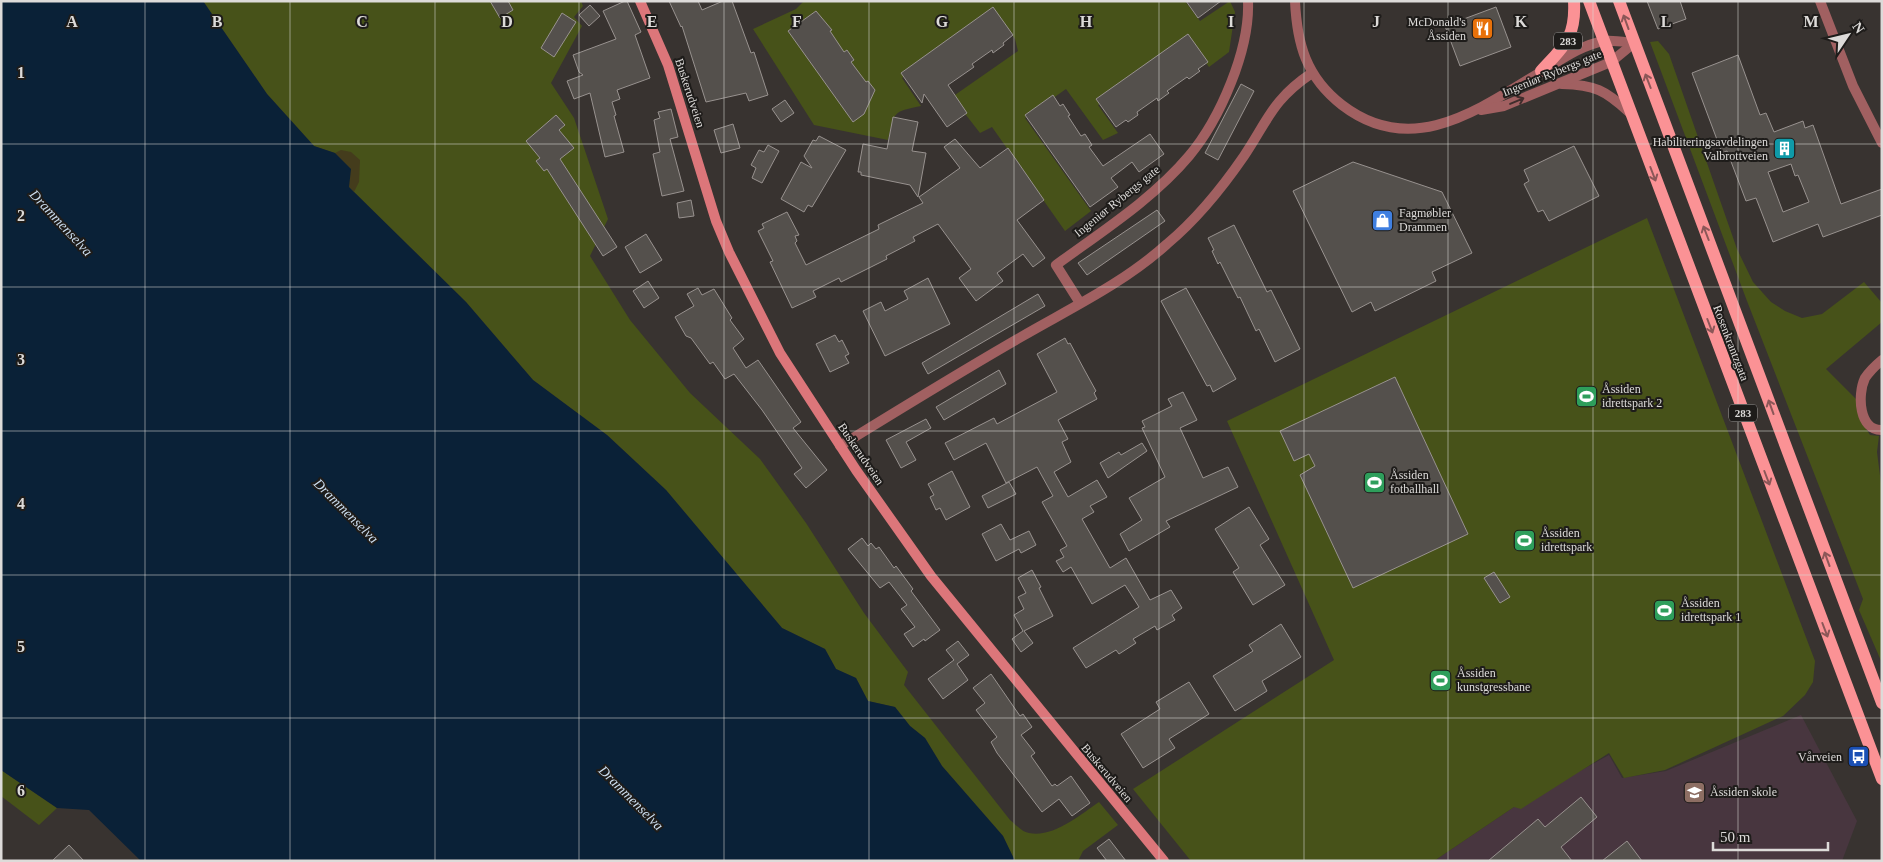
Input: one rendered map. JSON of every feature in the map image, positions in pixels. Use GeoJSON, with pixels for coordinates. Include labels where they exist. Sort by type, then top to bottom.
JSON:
{"type":"FeatureCollection","features":[{"type":"Feature","properties":{"kind":"main road","name":"Buskerudveien"},"geometry":{"type":"LineString","coordinates":[[640,1],[668,65],[716,221],[770,336],[840,446],[931,576],[1164,861]]}},
{"type":"Feature","properties":{"kind":"main road","name":"283"},"geometry":{"type":"LineString","coordinates":[[1541,72],[1566,43],[1574,29],[1574,1]]}},
{"type":"Feature","properties":{"kind":"main road","name":"Rosenkrantzgata"},"geometry":{"type":"LineString","coordinates":[[1589,1],[1629,112],[1882,779]]}},
{"type":"Feature","properties":{"kind":"main road","name":"Rosenkrantzgata"},"geometry":{"type":"LineString","coordinates":[[1619,1],[1882,703]]}},
{"type":"Feature","properties":{"kind":"street","name":"Ingeniør Rybergs gate"},"geometry":{"type":"LineString","coordinates":[[1080,303],[1056,265],[1142,200],[1189,156],[1209,126],[1231,81],[1242,49],[1248,1]]}},
{"type":"Feature","properties":{"kind":"street","name":"Ingeniør Rybergs gate"},"geometry":{"type":"LineString","coordinates":[[1295,1],[1298,36],[1312,73],[1334,99],[1352,112],[1392,129],[1414,130],[1431,128],[1475,111],[1571,54],[1604,41],[1634,43]]}},
{"type":"Feature","properties":{"kind":"street"},"geometry":{"type":"LineString","coordinates":[[1820,1],[1853,86],[1882,143]]}},
{"type":"Feature","properties":{"kind":"street","name":"Ingeniør Rybergs gate"},"geometry":{"type":"LineString","coordinates":[[1475,111],[1504,106],[1611,62],[1634,43]]}},
{"type":"Feature","properties":{"kind":"street"},"geometry":{"type":"LineString","coordinates":[[840,446],[1148,261],[1206,206],[1244,156],[1270,111],[1286,94],[1312,73]]}},
{"type":"Feature","properties":{"kind":"street"},"geometry":{"type":"LineString","coordinates":[[1558,84],[1593,86],[1608,93],[1629,112]]}},
{"type":"Feature","properties":{"kind":"street"},"geometry":{"type":"LineString","coordinates":[[1882,360],[1865,378],[1860,401],[1864,420],[1869,427],[1874,431],[1882,430]]}},
{"type":"Feature","properties":{"kind":"shaded area","name":"Åssiden skole"},"geometry":{"type":"Polygon","coordinates":[[[1801,715],[1857,821],[1842,861],[1434,861],[1514,807],[1609,755],[1622,778],[1666,771],[1801,715]]]}},
{"type":"Feature","properties":{"kind":"green space"},"geometry":{"type":"Polygon","coordinates":[[[203,1],[581,1],[583,6],[574,17],[582,26],[551,83],[574,118],[608,219],[590,256],[630,320],[690,393],[760,459],[806,523],[864,613],[908,672],[904,685],[1010,820],[1021,830],[1038,834],[1057,829],[1099,802],[1118,825],[1083,851],[1078,861],[1015,861],[1003,836],[942,766],[925,738],[910,726],[895,707],[868,701],[856,678],[836,669],[825,649],[782,628],[666,490],[607,435],[533,380],[466,302],[349,187],[335,153],[314,146],[267,94],[203,1]]]}},
{"type":"Feature","properties":{"kind":"green space"},"geometry":{"type":"Polygon","coordinates":[[[804,1],[1185,1],[1200,21],[1230,1],[1235,12],[1229,52],[1209,67],[1189,39],[1098,105],[1118,133],[1103,140],[1066,89],[1025,118],[1091,211],[1065,231],[992,127],[980,133],[952,97],[1018,51],[1015,39],[996,12],[902,78],[921,106],[896,114],[888,140],[814,125],[753,29],[796,9],[804,1]]]}},
{"type":"Feature","properties":{"kind":"green space"},"geometry":{"type":"Polygon","coordinates":[[[1658,41],[1669,54],[1737,249],[1753,282],[1771,302],[1785,311],[1802,318],[1822,314],[1864,282],[1882,303],[1882,322],[1826,369],[1856,399],[1859,417],[1870,435],[1879,436],[1877,452],[1882,491],[1882,663],[1859,610],[1863,599],[1747,301],[1650,42],[1658,41]]]}},
{"type":"Feature","properties":{"kind":"green space","name":"Åssiden idrettspark"},"geometry":{"type":"Polygon","coordinates":[[[1647,218],[1815,661],[1813,682],[1805,695],[1783,716],[1665,770],[1624,778],[1609,753],[1521,809],[1514,807],[1434,861],[1191,861],[1133,789],[1334,660],[1227,421],[1647,218]]]}},
{"type":"Feature","properties":{"kind":"green space"},"geometry":{"type":"Polygon","coordinates":[[[1,770],[57,808],[39,825],[1,796],[1,770]]]}},
{"type":"Feature","properties":{"kind":"sand"},"geometry":{"type":"Polygon","coordinates":[[[341,150],[351,152],[360,160],[359,182],[354,192],[349,187],[335,153],[341,150]]]}},
{"type":"Feature","properties":{"kind":"water","name":"Drammenselva"},"geometry":{"type":"Polygon","coordinates":[[[1,1],[203,1],[267,94],[314,146],[335,153],[351,169],[349,187],[466,302],[533,380],[607,435],[666,490],[782,628],[825,649],[836,669],[856,678],[868,701],[895,707],[910,726],[925,738],[942,766],[1003,836],[1015,861],[141,861],[89,810],[57,808],[1,770],[1,1]]]}},
{"type":"Feature","properties":{"kind":"building"},"geometry":{"type":"Polygon","coordinates":[[[490,1],[508,1],[513,10],[500,18],[490,1]]]}},
{"type":"Feature","properties":{"kind":"building"},"geometry":{"type":"Polygon","coordinates":[[[627,1],[641,32],[635,35],[650,78],[617,90],[620,99],[612,102],[624,152],[605,157],[590,93],[574,99],[567,81],[583,75],[579,72],[573,55],[616,39],[603,11],[627,1]]]}},
{"type":"Feature","properties":{"kind":"building"},"geometry":{"type":"Polygon","coordinates":[[[669,1],[698,1],[702,10],[723,1],[732,1],[751,53],[754,52],[768,95],[749,101],[746,93],[706,102],[682,26],[669,1]]]}},
{"type":"Feature","properties":{"kind":"building"},"geometry":{"type":"Polygon","coordinates":[[[1186,1],[1221,1],[1198,18],[1186,1]]]}},
{"type":"Feature","properties":{"kind":"building"},"geometry":{"type":"Polygon","coordinates":[[[1647,1],[1680,1],[1686,19],[1658,29],[1647,1]]]}},
{"type":"Feature","properties":{"kind":"building"},"geometry":{"type":"Polygon","coordinates":[[[590,5],[600,16],[589,26],[579,15],[590,5]]]}},
{"type":"Feature","properties":{"kind":"building"},"geometry":{"type":"Polygon","coordinates":[[[993,7],[1013,35],[1003,43],[1004,45],[993,53],[992,50],[972,64],[974,67],[948,85],[967,113],[947,127],[924,94],[922,103],[901,73],[993,7]]]}},
{"type":"Feature","properties":{"kind":"building"},"geometry":{"type":"Polygon","coordinates":[[[1496,7],[1511,47],[1460,66],[1445,26],[1496,7]]]}},
{"type":"Feature","properties":{"kind":"building"},"geometry":{"type":"Polygon","coordinates":[[[816,11],[832,30],[830,31],[844,52],[847,50],[854,60],[851,62],[866,82],[868,81],[875,90],[864,114],[853,122],[788,31],[816,11]]]}},
{"type":"Feature","properties":{"kind":"building"},"geometry":{"type":"Polygon","coordinates":[[[562,13],[576,22],[554,57],[541,48],[562,13]]]}},
{"type":"Feature","properties":{"kind":"building"},"geometry":{"type":"Polygon","coordinates":[[[1188,34],[1208,62],[1189,79],[1187,77],[1167,91],[1169,93],[1158,101],[1157,98],[1137,112],[1138,115],[1116,127],[1096,99],[1188,34]]]}},
{"type":"Feature","properties":{"kind":"building","name":"Habiliteringsavdelingen Valbrottveien"},"geometry":{"type":"Polygon","coordinates":[[[1738,55],[1760,115],[1766,113],[1774,132],[1803,121],[1805,128],[1813,125],[1841,204],[1882,189],[1882,215],[1823,237],[1818,224],[1773,242],[1756,198],[1746,201],[1727,151],[1722,153],[1692,73],[1738,55]],[[1791,164],[1768,172],[1783,212],[1809,202],[1798,175],[1795,176],[1791,164]]]}},
{"type":"Feature","properties":{"kind":"building"},"geometry":{"type":"Polygon","coordinates":[[[1241,84],[1254,91],[1218,160],[1205,153],[1241,84]]]}},
{"type":"Feature","properties":{"kind":"building"},"geometry":{"type":"Polygon","coordinates":[[[1053,95],[1060,106],[1063,104],[1070,115],[1068,116],[1081,136],[1085,134],[1092,145],[1089,147],[1103,166],[1150,134],[1164,154],[1139,172],[1132,162],[1111,178],[1118,187],[1090,207],[1025,115],[1053,95]]]}},
{"type":"Feature","properties":{"kind":"building"},"geometry":{"type":"Polygon","coordinates":[[[785,100],[794,113],[781,122],[772,109],[785,100]]]}},
{"type":"Feature","properties":{"kind":"building"},"geometry":{"type":"Polygon","coordinates":[[[671,109],[678,137],[670,139],[684,191],[662,196],[653,154],[660,152],[654,120],[660,118],[658,112],[671,109]]]}},
{"type":"Feature","properties":{"kind":"building"},"geometry":{"type":"Polygon","coordinates":[[[556,115],[565,125],[559,130],[574,148],[560,159],[617,247],[603,256],[547,169],[544,171],[536,161],[540,158],[526,141],[556,115]]]}},
{"type":"Feature","properties":{"kind":"building"},"geometry":{"type":"Polygon","coordinates":[[[893,117],[918,122],[912,151],[926,153],[918,197],[910,185],[861,175],[861,172],[858,172],[863,144],[887,149],[893,117]]]}},
{"type":"Feature","properties":{"kind":"building"},"geometry":{"type":"Polygon","coordinates":[[[733,124],[740,148],[721,153],[714,130],[733,124]]]}},
{"type":"Feature","properties":{"kind":"building"},"geometry":{"type":"Polygon","coordinates":[[[819,136],[846,150],[812,207],[808,205],[804,212],[781,199],[801,162],[812,168],[804,156],[813,140],[816,141],[819,136]]]}},
{"type":"Feature","properties":{"kind":"building"},"geometry":{"type":"Polygon","coordinates":[[[955,139],[980,168],[1008,148],[1044,200],[1017,220],[1045,258],[1033,267],[1023,254],[997,273],[1003,281],[976,301],[959,278],[971,269],[938,224],[913,237],[915,241],[886,256],[887,259],[841,282],[839,278],[813,291],[816,297],[792,308],[770,262],[773,261],[758,231],[764,228],[762,224],[787,212],[799,235],[795,236],[797,241],[795,243],[806,265],[879,229],[878,225],[923,203],[919,197],[960,168],[944,147],[955,139]]]}},
{"type":"Feature","properties":{"kind":"building"},"geometry":{"type":"Polygon","coordinates":[[[768,145],[779,151],[762,183],[752,178],[756,168],[751,165],[759,150],[764,152],[768,145]]]}},
{"type":"Feature","properties":{"kind":"building"},"geometry":{"type":"Polygon","coordinates":[[[1574,146],[1599,196],[1549,221],[1543,210],[1538,212],[1524,184],[1529,181],[1524,170],[1574,146]]]}},
{"type":"Feature","properties":{"kind":"building"},"geometry":{"type":"Polygon","coordinates":[[[1353,162],[1442,192],[1472,253],[1432,272],[1436,281],[1375,311],[1371,302],[1352,312],[1293,191],[1353,162]]]}},
{"type":"Feature","properties":{"kind":"building"},"geometry":{"type":"Polygon","coordinates":[[[691,200],[694,216],[679,218],[677,203],[691,200]]]}},
{"type":"Feature","properties":{"kind":"building"},"geometry":{"type":"Polygon","coordinates":[[[1157,210],[1165,221],[1087,275],[1078,263],[1157,210]]]}},
{"type":"Feature","properties":{"kind":"building"},"geometry":{"type":"Polygon","coordinates":[[[1234,225],[1267,292],[1271,290],[1300,349],[1275,362],[1259,329],[1256,331],[1240,297],[1238,298],[1220,262],[1218,264],[1208,238],[1234,225]]]}},
{"type":"Feature","properties":{"kind":"building"},"geometry":{"type":"Polygon","coordinates":[[[646,234],[662,260],[640,273],[625,247],[646,234]]]}},
{"type":"Feature","properties":{"kind":"building"},"geometry":{"type":"Polygon","coordinates":[[[928,278],[950,324],[885,356],[863,311],[881,302],[885,311],[908,299],[904,291],[928,278]]]}},
{"type":"Feature","properties":{"kind":"building"},"geometry":{"type":"Polygon","coordinates":[[[648,281],[659,298],[644,308],[633,291],[648,281]]]}},
{"type":"Feature","properties":{"kind":"building"},"geometry":{"type":"Polygon","coordinates":[[[698,288],[702,295],[714,289],[732,318],[730,320],[744,339],[733,348],[746,368],[758,360],[801,422],[793,428],[827,470],[806,488],[794,474],[802,468],[762,410],[734,374],[725,379],[713,362],[710,364],[691,338],[686,336],[675,317],[694,306],[687,294],[698,288]]]}},
{"type":"Feature","properties":{"kind":"building"},"geometry":{"type":"Polygon","coordinates":[[[1186,288],[1236,379],[1213,392],[1210,385],[1207,386],[1161,301],[1186,288]]]}},
{"type":"Feature","properties":{"kind":"building"},"geometry":{"type":"Polygon","coordinates":[[[1038,294],[1045,306],[928,374],[922,363],[1038,294]]]}},
{"type":"Feature","properties":{"kind":"building"},"geometry":{"type":"Polygon","coordinates":[[[835,335],[839,342],[842,340],[849,354],[845,356],[849,363],[830,372],[816,344],[835,335]]]}},
{"type":"Feature","properties":{"kind":"building"},"geometry":{"type":"Polygon","coordinates":[[[1065,338],[1068,344],[1070,343],[1096,391],[1094,393],[1097,399],[1058,420],[1068,439],[1062,442],[1071,462],[1054,472],[1068,497],[1097,480],[1107,497],[1090,506],[1094,512],[1082,519],[1110,568],[1126,558],[1150,600],[1171,590],[1182,608],[1172,615],[1175,620],[1157,630],[1155,626],[1133,639],[1136,643],[1119,654],[1116,650],[1086,668],[1073,648],[1139,607],[1125,585],[1092,604],[1071,567],[1063,572],[1056,561],[1064,557],[1060,550],[1067,546],[1042,502],[1053,496],[1037,467],[1006,483],[986,443],[954,460],[945,443],[994,418],[997,424],[1057,392],[1037,354],[1065,338]]]}},
{"type":"Feature","properties":{"kind":"building"},"geometry":{"type":"Polygon","coordinates":[[[999,370],[1006,384],[944,420],[936,407],[999,370]]]}},
{"type":"Feature","properties":{"kind":"building","name":"Åssiden fotballhall"},"geometry":{"type":"Polygon","coordinates":[[[1395,377],[1468,534],[1353,588],[1300,475],[1315,466],[1309,454],[1294,461],[1280,431],[1395,377]]]}},
{"type":"Feature","properties":{"kind":"building"},"geometry":{"type":"Polygon","coordinates":[[[1183,392],[1197,420],[1180,428],[1203,478],[1228,467],[1238,487],[1166,521],[1170,527],[1129,551],[1120,534],[1142,520],[1129,498],[1165,477],[1142,428],[1145,427],[1142,421],[1172,406],[1168,399],[1183,392]]]}},
{"type":"Feature","properties":{"kind":"building"},"geometry":{"type":"Polygon","coordinates":[[[926,419],[931,428],[906,442],[916,460],[901,468],[886,440],[926,419]]]}},
{"type":"Feature","properties":{"kind":"building"},"geometry":{"type":"Polygon","coordinates":[[[1142,443],[1147,451],[1108,478],[1100,463],[1119,452],[1121,455],[1142,443]]]}},
{"type":"Feature","properties":{"kind":"building"},"geometry":{"type":"Polygon","coordinates":[[[952,471],[970,507],[946,520],[940,508],[936,510],[930,497],[934,495],[928,484],[952,471]]]}},
{"type":"Feature","properties":{"kind":"building"},"geometry":{"type":"Polygon","coordinates":[[[1009,482],[1016,494],[988,508],[982,496],[1009,482]]]}},
{"type":"Feature","properties":{"kind":"building"},"geometry":{"type":"Polygon","coordinates":[[[1249,507],[1269,539],[1260,545],[1285,585],[1253,605],[1233,572],[1239,568],[1215,529],[1249,507]]]}},
{"type":"Feature","properties":{"kind":"building"},"geometry":{"type":"Polygon","coordinates":[[[1001,524],[1010,540],[1029,531],[1036,545],[1021,553],[1019,549],[996,561],[982,534],[1001,524]]]}},
{"type":"Feature","properties":{"kind":"building"},"geometry":{"type":"Polygon","coordinates":[[[862,538],[868,546],[871,543],[876,549],[879,547],[894,568],[896,566],[913,589],[911,591],[940,630],[925,641],[924,639],[913,647],[904,634],[915,627],[901,609],[907,605],[889,582],[880,588],[848,549],[862,538]]]}},
{"type":"Feature","properties":{"kind":"building"},"geometry":{"type":"Polygon","coordinates":[[[1032,570],[1053,616],[1024,631],[1033,643],[1021,652],[1012,639],[1023,631],[1014,615],[1024,609],[1018,597],[1026,593],[1018,578],[1032,570]]]}},
{"type":"Feature","properties":{"kind":"building"},"geometry":{"type":"Polygon","coordinates":[[[1494,572],[1510,597],[1500,603],[1484,578],[1494,572]]]}},
{"type":"Feature","properties":{"kind":"building"},"geometry":{"type":"Polygon","coordinates":[[[1281,624],[1301,657],[1262,681],[1267,691],[1235,711],[1213,676],[1253,651],[1249,645],[1281,624]]]}},
{"type":"Feature","properties":{"kind":"building"},"geometry":{"type":"Polygon","coordinates":[[[958,641],[969,655],[957,664],[968,680],[943,699],[928,679],[954,660],[946,650],[958,641]]]}},
{"type":"Feature","properties":{"kind":"building"},"geometry":{"type":"Polygon","coordinates":[[[991,674],[1020,716],[1023,714],[1032,727],[1021,735],[1035,753],[1031,756],[1052,786],[1055,784],[1057,786],[1071,776],[1090,803],[1072,816],[1059,799],[1042,812],[997,753],[991,742],[997,737],[976,710],[985,703],[973,688],[991,674]]]}},
{"type":"Feature","properties":{"kind":"building"},"geometry":{"type":"Polygon","coordinates":[[[1189,682],[1209,714],[1169,739],[1175,748],[1143,768],[1121,734],[1160,709],[1156,702],[1189,682]]]}},
{"type":"Feature","properties":{"kind":"building"},"geometry":{"type":"Polygon","coordinates":[[[1581,797],[1597,817],[1561,847],[1572,861],[1488,861],[1538,819],[1545,827],[1581,797]]]}},
{"type":"Feature","properties":{"kind":"building"},"geometry":{"type":"Polygon","coordinates":[[[1109,839],[1126,861],[1107,861],[1097,848],[1109,839]]]}},
{"type":"Feature","properties":{"kind":"building"},"geometry":{"type":"Polygon","coordinates":[[[1627,841],[1642,861],[1602,861],[1627,841]]]}},
{"type":"Feature","properties":{"kind":"building"},"geometry":{"type":"Polygon","coordinates":[[[69,845],[84,861],[52,861],[69,845]]]}},
{"type":"Feature","properties":{"kind":"place","name":"McDonald's Åssiden"},"geometry":{"type":"Point","coordinates":[1482,29]}},
{"type":"Feature","properties":{"kind":"place","name":"Habiliteringsavdelingen Valbrottveien"},"geometry":{"type":"Point","coordinates":[1784,149]}},
{"type":"Feature","properties":{"kind":"place","name":"Fagmøbler Drammen"},"geometry":{"type":"Point","coordinates":[1383,220]}},
{"type":"Feature","properties":{"kind":"place","name":"Åssiden idrettspark 2"},"geometry":{"type":"Point","coordinates":[1586,396]}},
{"type":"Feature","properties":{"kind":"place","name":"Åssiden fotballhall"},"geometry":{"type":"Point","coordinates":[1374,482]}},
{"type":"Feature","properties":{"kind":"place","name":"Åssiden idrettspark"},"geometry":{"type":"Point","coordinates":[1525,540]}},
{"type":"Feature","properties":{"kind":"place","name":"Åssiden idrettspark 1"},"geometry":{"type":"Point","coordinates":[1665,610]}},
{"type":"Feature","properties":{"kind":"place","name":"Åssiden kunstgressbane"},"geometry":{"type":"Point","coordinates":[1441,680]}},
{"type":"Feature","properties":{"kind":"place","name":"Vårveien"},"geometry":{"type":"Point","coordinates":[1858,757]}},
{"type":"Feature","properties":{"kind":"place","name":"Åssiden skole"},"geometry":{"type":"Point","coordinates":[1694,792]}}]}
